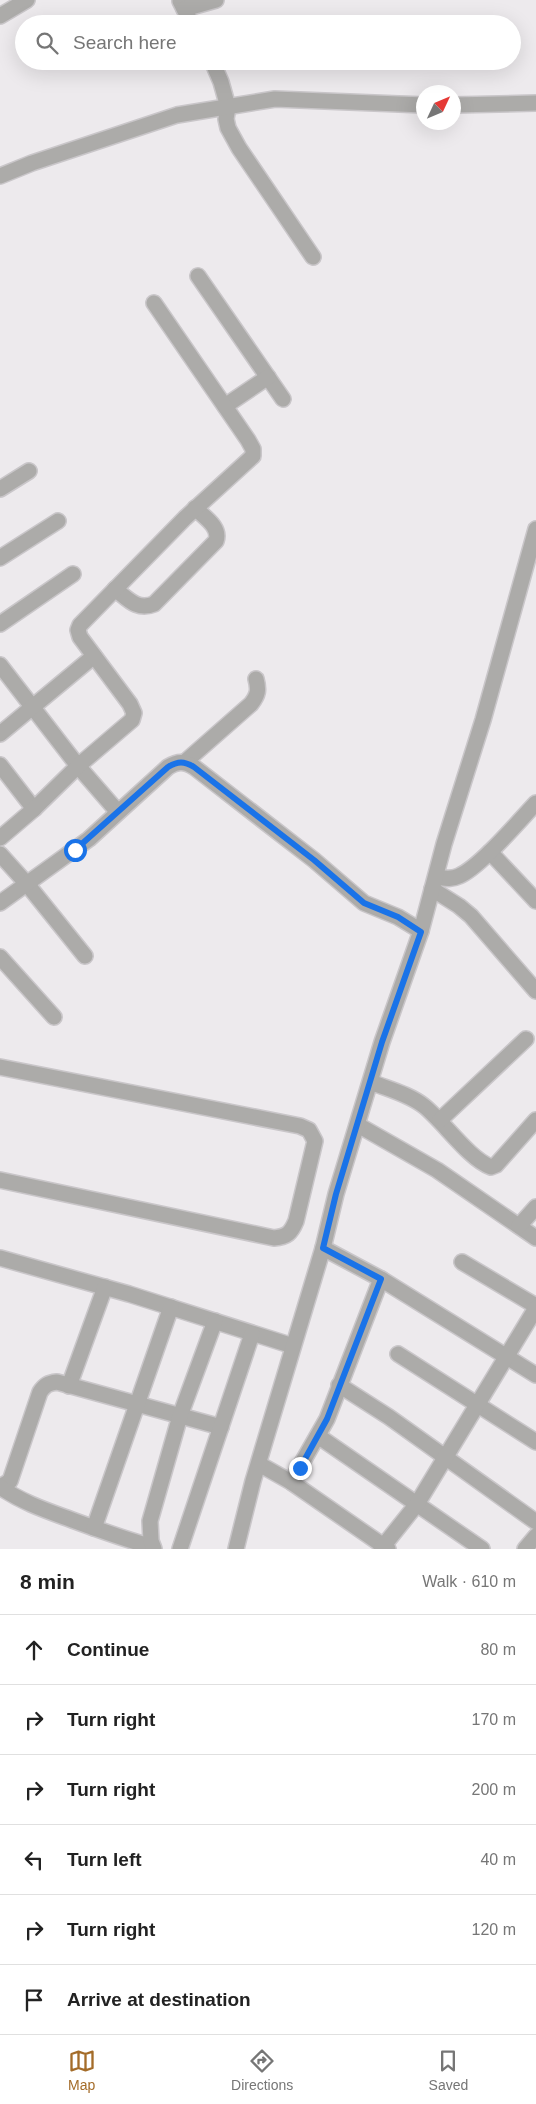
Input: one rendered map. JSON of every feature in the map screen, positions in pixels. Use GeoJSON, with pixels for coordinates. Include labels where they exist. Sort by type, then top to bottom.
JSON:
{"type":"FeatureCollection","features":[{"type":"Feature","properties":{"kind":"street"},"geometry":{"type":"LineString","coordinates":[[0,16],[27,0]]}},
{"type":"Feature","properties":{"kind":"street"},"geometry":{"type":"LineString","coordinates":[[182,4],[216,0]]}},
{"type":"Feature","properties":{"kind":"street"},"geometry":{"type":"LineString","coordinates":[[216,70],[228,107],[226,118],[228,128],[239,148],[313,257]]}},
{"type":"Feature","properties":{"kind":"street"},"geometry":{"type":"LineString","coordinates":[[0,176],[32,163],[177,115],[276,99],[416,105]]}},
{"type":"Feature","properties":{"kind":"street"},"geometry":{"type":"LineString","coordinates":[[461,105],[536,103]]}},
{"type":"Feature","properties":{"kind":"street"},"geometry":{"type":"LineString","coordinates":[[198,276],[283,400]]}},
{"type":"Feature","properties":{"kind":"street"},"geometry":{"type":"LineString","coordinates":[[0,838],[34,809],[78,766],[132,720],[134,713],[130,704],[80,637],[78,630],[80,625],[195,508],[253,456],[253,449],[248,440],[154,303]]}},
{"type":"Feature","properties":{"kind":"street"},"geometry":{"type":"LineString","coordinates":[[225,406],[268,377]]}},
{"type":"Feature","properties":{"kind":"street"},"geometry":{"type":"LineString","coordinates":[[0,489],[29,471]]}},
{"type":"Feature","properties":{"kind":"street"},"geometry":{"type":"LineString","coordinates":[[115,589],[136,606],[147,607],[154,604],[216,541],[218,536],[216,529],[195,508]]}},
{"type":"Feature","properties":{"kind":"street"},"geometry":{"type":"LineString","coordinates":[[0,558],[58,521]]}},
{"type":"Feature","properties":{"kind":"street"},"geometry":{"type":"LineString","coordinates":[[236,1549],[293,1346],[323,1248],[336,1194],[382,1042],[421,932],[531,560],[536,529]]}},
{"type":"Feature","properties":{"kind":"street"},"geometry":{"type":"LineString","coordinates":[[0,624],[73,574]]}},
{"type":"Feature","properties":{"kind":"street"},"geometry":{"type":"LineString","coordinates":[[0,734],[94,656]]}},
{"type":"Feature","properties":{"kind":"street"},"geometry":{"type":"LineString","coordinates":[[0,665],[78,766],[117,812]]}},
{"type":"Feature","properties":{"kind":"street"},"geometry":{"type":"LineString","coordinates":[[185,762],[257,697],[256,679]]}},
{"type":"Feature","properties":{"kind":"street"},"geometry":{"type":"LineString","coordinates":[[0,903],[89,839],[168,767],[176,762],[185,762],[314,860],[364,903],[398,917],[421,932]]}},
{"type":"Feature","properties":{"kind":"street"},"geometry":{"type":"LineString","coordinates":[[2,771],[34,809]]}},
{"type":"Feature","properties":{"kind":"street"},"geometry":{"type":"LineString","coordinates":[[434,883],[460,876],[490,852],[534,810]]}},
{"type":"Feature","properties":{"kind":"street"},"geometry":{"type":"LineString","coordinates":[[490,852],[536,901]]}},
{"type":"Feature","properties":{"kind":"street"},"geometry":{"type":"LineString","coordinates":[[0,854],[27,884],[85,956]]}},
{"type":"Feature","properties":{"kind":"street"},"geometry":{"type":"LineString","coordinates":[[434,883],[471,916],[536,991]]}},
{"type":"Feature","properties":{"kind":"street"},"geometry":{"type":"LineString","coordinates":[[0,956],[54,1017]]}},
{"type":"Feature","properties":{"kind":"street"},"geometry":{"type":"LineString","coordinates":[[440,1120],[526,1039]]}},
{"type":"Feature","properties":{"kind":"street"},"geometry":{"type":"LineString","coordinates":[[0,1067],[300,1126],[309,1130],[315,1141],[296,1221],[292,1231],[284,1237],[274,1238],[0,1180]]}},
{"type":"Feature","properties":{"kind":"street"},"geometry":{"type":"LineString","coordinates":[[371,1082],[417,1100],[440,1120],[473,1154],[491,1167],[496,1165],[536,1120]]}},
{"type":"Feature","properties":{"kind":"street"},"geometry":{"type":"LineString","coordinates":[[358,1125],[437,1170],[536,1238]]}},
{"type":"Feature","properties":{"kind":"street"},"geometry":{"type":"LineString","coordinates":[[519,1226],[536,1207]]}},
{"type":"Feature","properties":{"kind":"street"},"geometry":{"type":"LineString","coordinates":[[323,1248],[381,1279],[536,1375]]}},
{"type":"Feature","properties":{"kind":"street"},"geometry":{"type":"LineString","coordinates":[[0,1258],[171,1307],[293,1346]]}},
{"type":"Feature","properties":{"kind":"street"},"geometry":{"type":"LineString","coordinates":[[259,1464],[291,1482],[384,1548],[417,1504],[536,1307],[462,1262]]}},
{"type":"Feature","properties":{"kind":"street"},"geometry":{"type":"LineString","coordinates":[[291,1482],[327,1419],[381,1279]]}},
{"type":"Feature","properties":{"kind":"street"},"geometry":{"type":"LineString","coordinates":[[69,1386],[105,1288]]}},
{"type":"Feature","properties":{"kind":"street"},"geometry":{"type":"LineString","coordinates":[[94,1528],[171,1307]]}},
{"type":"Feature","properties":{"kind":"street"},"geometry":{"type":"LineString","coordinates":[[154,1548],[151,1541],[150,1521],[180,1416],[215,1321]]}},
{"type":"Feature","properties":{"kind":"street"},"geometry":{"type":"LineString","coordinates":[[180,1549],[252,1334]]}},
{"type":"Feature","properties":{"kind":"street"},"geometry":{"type":"LineString","coordinates":[[398,1354],[536,1442]]}},
{"type":"Feature","properties":{"kind":"street"},"geometry":{"type":"LineString","coordinates":[[154,1548],[119,1538],[13,1496],[0,1487],[10,1481],[40,1392],[46,1384],[57,1382],[221,1427]]}},
{"type":"Feature","properties":{"kind":"street"},"geometry":{"type":"LineString","coordinates":[[339,1385],[389,1417],[536,1522]]}},
{"type":"Feature","properties":{"kind":"street"},"geometry":{"type":"LineString","coordinates":[[318,1436],[482,1549]]}},
{"type":"Feature","properties":{"kind":"street"},"geometry":{"type":"LineString","coordinates":[[525,1549],[536,1536]]}},
{"type":"Feature","properties":{"kind":"route"},"geometry":{"type":"LineString","coordinates":[[75,850],[168,767],[176,762],[185,762],[314,860],[364,903],[398,917],[421,932],[382,1042],[336,1194],[323,1248],[381,1279],[327,1419],[300,1468]]}}]}
